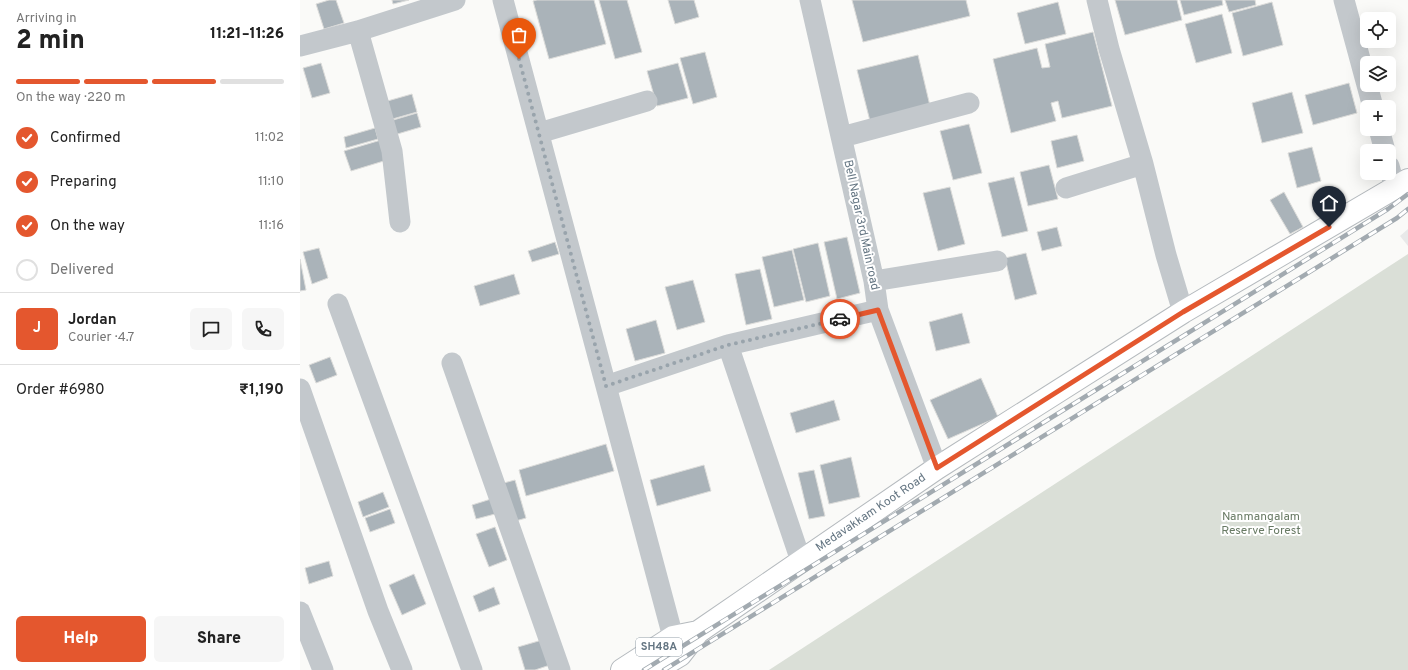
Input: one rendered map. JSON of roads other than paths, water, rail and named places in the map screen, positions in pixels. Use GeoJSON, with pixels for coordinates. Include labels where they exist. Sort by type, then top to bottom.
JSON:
{"type":"FeatureCollection","features":[{"type":"Feature","properties":{"kind":"main road","name":"Medavakkam Koot Road"},"geometry":{"type":"LineString","coordinates":[[677,646],[937,468],[1183,312],[1402,184]]}},
{"type":"Feature","properties":{"kind":"main road","name":"SH48A"},"geometry":{"type":"LineString","coordinates":[[622,670],[677,646]]}},
{"type":"Feature","properties":{"kind":"main road","name":"SH48A"},"geometry":{"type":"LineString","coordinates":[[655,670],[677,646]]}},
{"type":"Feature","properties":{"kind":"street"},"geometry":{"type":"LineString","coordinates":[[300,46],[455,0]]}},
{"type":"Feature","properties":{"kind":"street"},"geometry":{"type":"LineString","coordinates":[[503,0],[677,646]]}},
{"type":"Feature","properties":{"kind":"street","name":"Bell Nagar 3rd Main road"},"geometry":{"type":"LineString","coordinates":[[810,0],[874,281],[878,310],[937,468]]}},
{"type":"Feature","properties":{"kind":"street"},"geometry":{"type":"LineString","coordinates":[[1098,0],[1109,49],[1143,164],[1166,255],[1183,312]]}},
{"type":"Feature","properties":{"kind":"street"},"geometry":{"type":"LineString","coordinates":[[1344,0],[1371,100]]}},
{"type":"Feature","properties":{"kind":"street"},"geometry":{"type":"LineString","coordinates":[[358,30],[392,151],[400,222]]}},
{"type":"Feature","properties":{"kind":"street"},"geometry":{"type":"LineString","coordinates":[[539,133],[647,101]]}},
{"type":"Feature","properties":{"kind":"street"},"geometry":{"type":"LineString","coordinates":[[842,137],[969,103]]}},
{"type":"Feature","properties":{"kind":"street"},"geometry":{"type":"LineString","coordinates":[[1066,188],[1143,164]]}},
{"type":"Feature","properties":{"kind":"street"},"geometry":{"type":"LineString","coordinates":[[1396,176],[1402,184]]}},
{"type":"Feature","properties":{"kind":"street"},"geometry":{"type":"LineString","coordinates":[[874,281],[997,261]]}},
{"type":"Feature","properties":{"kind":"street"},"geometry":{"type":"LineString","coordinates":[[338,304],[472,670]]}},
{"type":"Feature","properties":{"kind":"street"},"geometry":{"type":"LineString","coordinates":[[606,386],[728,345],[878,310]]}},
{"type":"Feature","properties":{"kind":"street"},"geometry":{"type":"LineString","coordinates":[[728,345],[801,561]]}},
{"type":"Feature","properties":{"kind":"street"},"geometry":{"type":"LineString","coordinates":[[452,363],[560,670]]}},
{"type":"Feature","properties":{"kind":"street"},"geometry":{"type":"LineString","coordinates":[[300,389],[378,610],[402,670]]}},
{"type":"Feature","properties":{"kind":"street"},"geometry":{"type":"LineString","coordinates":[[300,612],[323,670]]}},
{"type":"Feature","properties":{"kind":"railway"},"geometry":{"type":"LineString","coordinates":[[644,670],[1388,209],[1408,194]]}},
{"type":"Feature","properties":{"kind":"railway"},"geometry":{"type":"LineString","coordinates":[[664,670],[1397,218],[1408,209]]}},
{"type":"Feature","properties":{"kind":"park label","name":"Nanmangalam Reserve Forest"},"geometry":{"type":"Point","coordinates":[1261,524]}}]}
